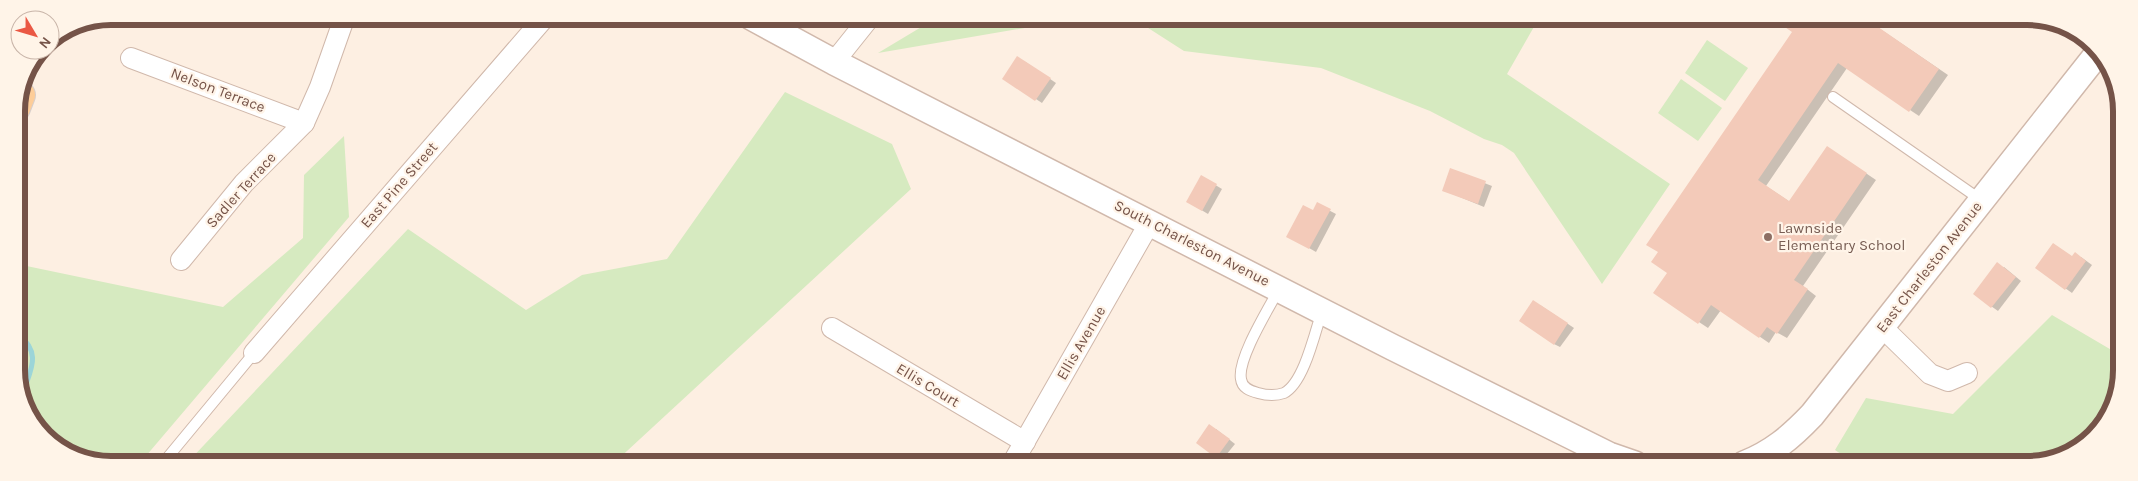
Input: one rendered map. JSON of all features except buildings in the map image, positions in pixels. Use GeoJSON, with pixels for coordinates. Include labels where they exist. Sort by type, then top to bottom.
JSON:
{"type":"FeatureCollection","features":[{"type":"Feature","properties":{"kind":"street"},"geometry":{"type":"LineString","coordinates":[[304,123],[320,87],[342,25]]}},
{"type":"Feature","properties":{"kind":"street","name":"East Pine Street"},"geometry":{"type":"LineString","coordinates":[[254,353],[538,25]]}},
{"type":"Feature","properties":{"kind":"street","name":"South Charleston Avenue"},"geometry":{"type":"LineString","coordinates":[[766,25],[834,62],[1392,347],[1614,456]]}},
{"type":"Feature","properties":{"kind":"street"},"geometry":{"type":"LineString","coordinates":[[834,62],[864,25]]}},
{"type":"Feature","properties":{"kind":"street","name":"East Charleston Avenue"},"geometry":{"type":"LineString","coordinates":[[1762,456],[1792,436],[1812,415],[2094,57]]}},
{"type":"Feature","properties":{"kind":"street","name":"Nelson Terrace"},"geometry":{"type":"LineString","coordinates":[[131,58],[304,123]]}},
{"type":"Feature","properties":{"kind":"street","name":"Sadler Terrace"},"geometry":{"type":"LineString","coordinates":[[181,260],[244,183],[304,123]]}},
{"type":"Feature","properties":{"kind":"street","name":"Ellis Avenue"},"geometry":{"type":"LineString","coordinates":[[1017,456],[1150,222]]}},
{"type":"Feature","properties":{"kind":"street"},"geometry":{"type":"LineString","coordinates":[[1882,327],[1930,374],[1948,381],[1967,373]]}},
{"type":"Feature","properties":{"kind":"street","name":"Ellis Court"},"geometry":{"type":"LineString","coordinates":[[832,328],[1025,442]]}},
{"type":"Feature","properties":{"kind":"lane"},"geometry":{"type":"LineString","coordinates":[[1833,97],[1981,200]]}},
{"type":"Feature","properties":{"kind":"lane"},"geometry":{"type":"LineString","coordinates":[[1279,288],[1252,339],[1242,369],[1241,380],[1244,386],[1251,391],[1267,395],[1284,393],[1293,385],[1301,373],[1322,310]]}},
{"type":"Feature","properties":{"kind":"lane"},"geometry":{"type":"LineString","coordinates":[[169,456],[254,353]]}},
{"type":"Feature","properties":{"kind":"green space"},"geometry":{"type":"Polygon","coordinates":[[[925,25],[1042,25],[878,53],[925,25]]]}},
{"type":"Feature","properties":{"kind":"green space"},"geometry":{"type":"Polygon","coordinates":[[[1143,25],[1535,25],[1507,74],[1670,184],[1602,284],[1514,153],[1502,145],[1484,139],[1430,111],[1321,68],[1184,51],[1143,25]]]}},
{"type":"Feature","properties":{"kind":"green space"},"geometry":{"type":"Polygon","coordinates":[[[1707,40],[1748,68],[1725,101],[1685,73],[1707,40]]]}},
{"type":"Feature","properties":{"kind":"green space"},"geometry":{"type":"Polygon","coordinates":[[[1681,79],[1722,108],[1698,141],[1658,113],[1681,79]]]}},
{"type":"Feature","properties":{"kind":"green space"},"geometry":{"type":"Polygon","coordinates":[[[785,92],[892,144],[911,189],[622,456],[194,456],[408,229],[526,310],[582,275],[667,259],[785,92]]]}},
{"type":"Feature","properties":{"kind":"green space"},"geometry":{"type":"Polygon","coordinates":[[[344,136],[349,217],[146,456],[94,454],[73,447],[50,431],[37,413],[27,387],[25,370],[25,266],[223,307],[303,238],[304,175],[344,136]]]}},
{"type":"Feature","properties":{"kind":"green space"},"geometry":{"type":"Polygon","coordinates":[[[2052,315],[2113,351],[2111,387],[2101,413],[2084,435],[2049,453],[2032,456],[1844,456],[1835,450],[1866,398],[1953,414],[2052,315]]]}},
{"type":"Feature","properties":{"kind":"waterway"},"geometry":{"type":"LineString","coordinates":[[25,340],[32,356],[31,370],[27,383]]}},
{"type":"Feature","properties":{"kind":"place","name":"Lawnside Elementary School"},"geometry":{"type":"Point","coordinates":[1768,237]}}]}
